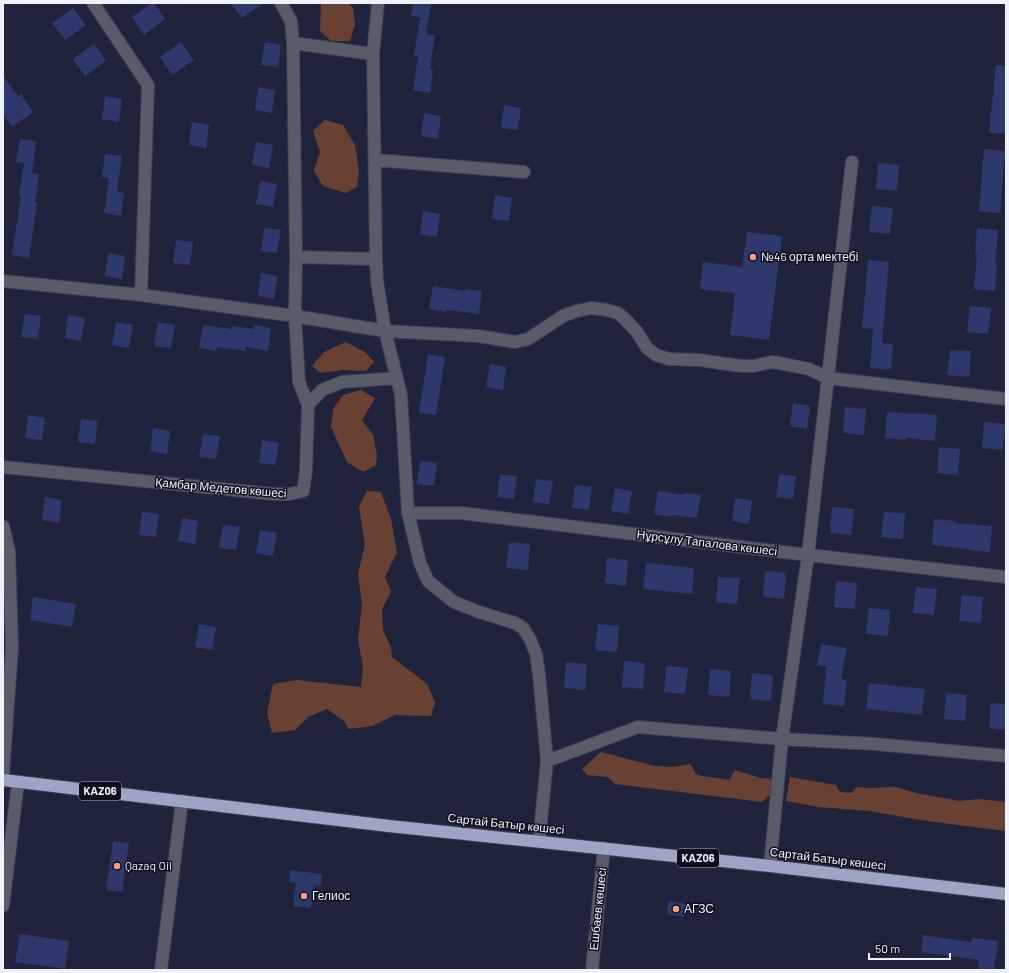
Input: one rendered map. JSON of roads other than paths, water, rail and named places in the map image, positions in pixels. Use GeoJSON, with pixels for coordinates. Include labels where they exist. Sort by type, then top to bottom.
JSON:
{"type":"FeatureCollection","features":[{"type":"Feature","properties":{"kind":"highway","name":"Сартай Батыр көшесі"},"geometry":{"type":"LineString","coordinates":[[3,780],[397,826],[770,866],[1006,894]]}},
{"type":"Feature","properties":{"kind":"street"},"geometry":{"type":"LineString","coordinates":[[93,3],[148,85],[141,295]]}},
{"type":"Feature","properties":{"kind":"street"},"geometry":{"type":"LineString","coordinates":[[281,3],[290,21],[293,43],[296,257],[295,316],[299,382],[308,405],[322,390],[342,382],[397,378]]}},
{"type":"Feature","properties":{"kind":"street"},"geometry":{"type":"LineString","coordinates":[[378,3],[373,54],[377,281],[385,331],[401,395],[408,513],[420,563],[428,581],[454,602],[479,612],[515,623],[523,628],[536,654],[540,674],[547,761],[539,842]]}},
{"type":"Feature","properties":{"kind":"street"},"geometry":{"type":"LineString","coordinates":[[293,43],[373,54]]}},
{"type":"Feature","properties":{"kind":"street"},"geometry":{"type":"LineString","coordinates":[[374,160],[524,172]]}},
{"type":"Feature","properties":{"kind":"street"},"geometry":{"type":"LineString","coordinates":[[770,866],[782,739],[808,555],[852,162]]}},
{"type":"Feature","properties":{"kind":"street"},"geometry":{"type":"LineString","coordinates":[[296,257],[376,259]]}},
{"type":"Feature","properties":{"kind":"street"},"geometry":{"type":"LineString","coordinates":[[3,281],[141,295],[295,316],[385,331],[478,336],[515,342],[528,339],[563,316],[591,308],[618,313],[637,332],[647,348],[656,356],[741,366],[754,366],[771,362],[809,369],[828,378],[1006,399]]}},
{"type":"Feature","properties":{"kind":"street","name":"Қамбар Медетов көшесі"},"geometry":{"type":"LineString","coordinates":[[3,467],[273,494],[290,494],[303,491],[306,471],[308,405]]}},
{"type":"Feature","properties":{"kind":"street","name":"Нұрсұлу Тапалова көшесі"},"geometry":{"type":"LineString","coordinates":[[408,513],[462,513],[808,555],[1006,577]]}},
{"type":"Feature","properties":{"kind":"street"},"geometry":{"type":"LineString","coordinates":[[3,526],[9,551],[8,647],[3,774]]}},
{"type":"Feature","properties":{"kind":"street"},"geometry":{"type":"LineString","coordinates":[[547,761],[638,727],[782,739],[875,744],[1006,756]]}},
{"type":"Feature","properties":{"kind":"street"},"geometry":{"type":"LineString","coordinates":[[3,906],[18,782]]}},
{"type":"Feature","properties":{"kind":"street"},"geometry":{"type":"LineString","coordinates":[[161,970],[182,801]]}},
{"type":"Feature","properties":{"kind":"street","name":"Ешбаев көшесі"},"geometry":{"type":"LineString","coordinates":[[592,970],[604,848]]}},
{"type":"Feature","properties":{"kind":"place","name":"№46 орта мектебі"},"geometry":{"type":"Point","coordinates":[753,257]}},
{"type":"Feature","properties":{"kind":"place","name":"Qazaq Oil"},"geometry":{"type":"Point","coordinates":[117,866]}},
{"type":"Feature","properties":{"kind":"place","name":"Гелиос"},"geometry":{"type":"Point","coordinates":[304,896]}},
{"type":"Feature","properties":{"kind":"place","name":"АГЗС"},"geometry":{"type":"Point","coordinates":[676,909]}}]}
